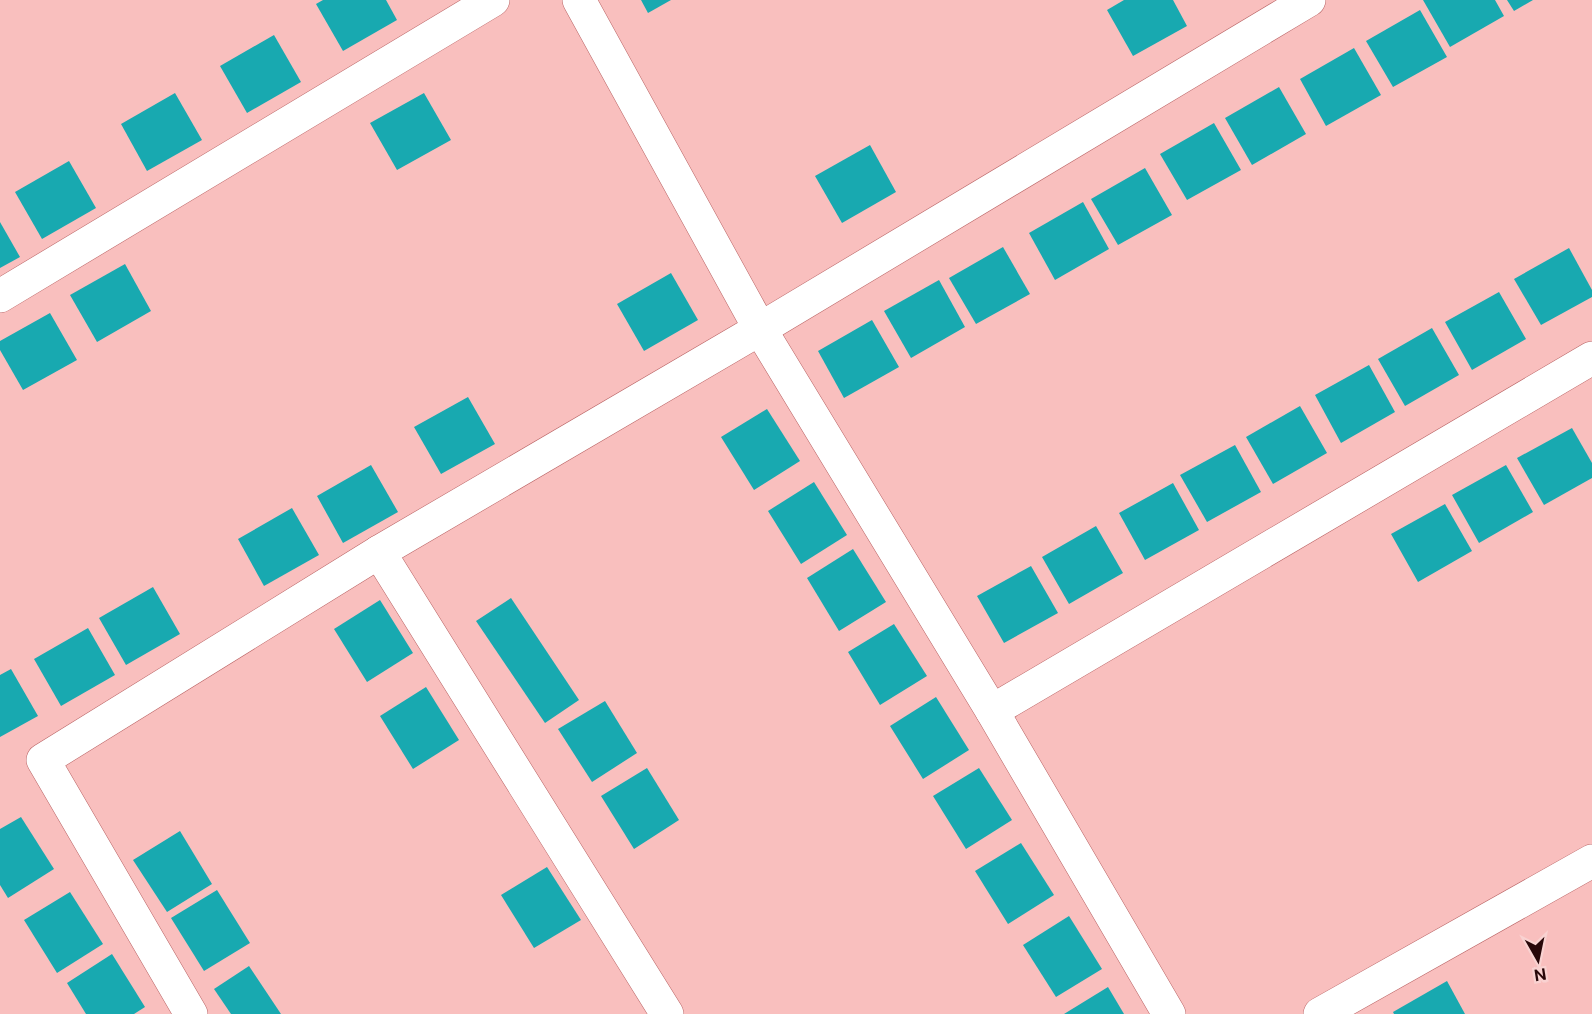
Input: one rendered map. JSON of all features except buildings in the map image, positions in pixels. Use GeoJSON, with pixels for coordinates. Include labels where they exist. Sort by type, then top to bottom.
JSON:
{"type":"FeatureCollection","features":[{"type":"Feature","properties":{"kind":"street"},"geometry":{"type":"LineString","coordinates":[[0,296],[493,0]]}},
{"type":"Feature","properties":{"kind":"street"},"geometry":{"type":"LineString","coordinates":[[579,0],[760,329],[992,711],[1170,1014]]}},
{"type":"Feature","properties":{"kind":"street"},"geometry":{"type":"LineString","coordinates":[[191,1014],[43,760],[379,552],[760,329],[1309,0]]}},
{"type":"Feature","properties":{"kind":"street"},"geometry":{"type":"LineString","coordinates":[[992,711],[1592,358]]}},
{"type":"Feature","properties":{"kind":"street"},"geometry":{"type":"LineString","coordinates":[[379,552],[667,1014]]}},
{"type":"Feature","properties":{"kind":"street"},"geometry":{"type":"LineString","coordinates":[[1320,1014],[1592,861]]}}]}
